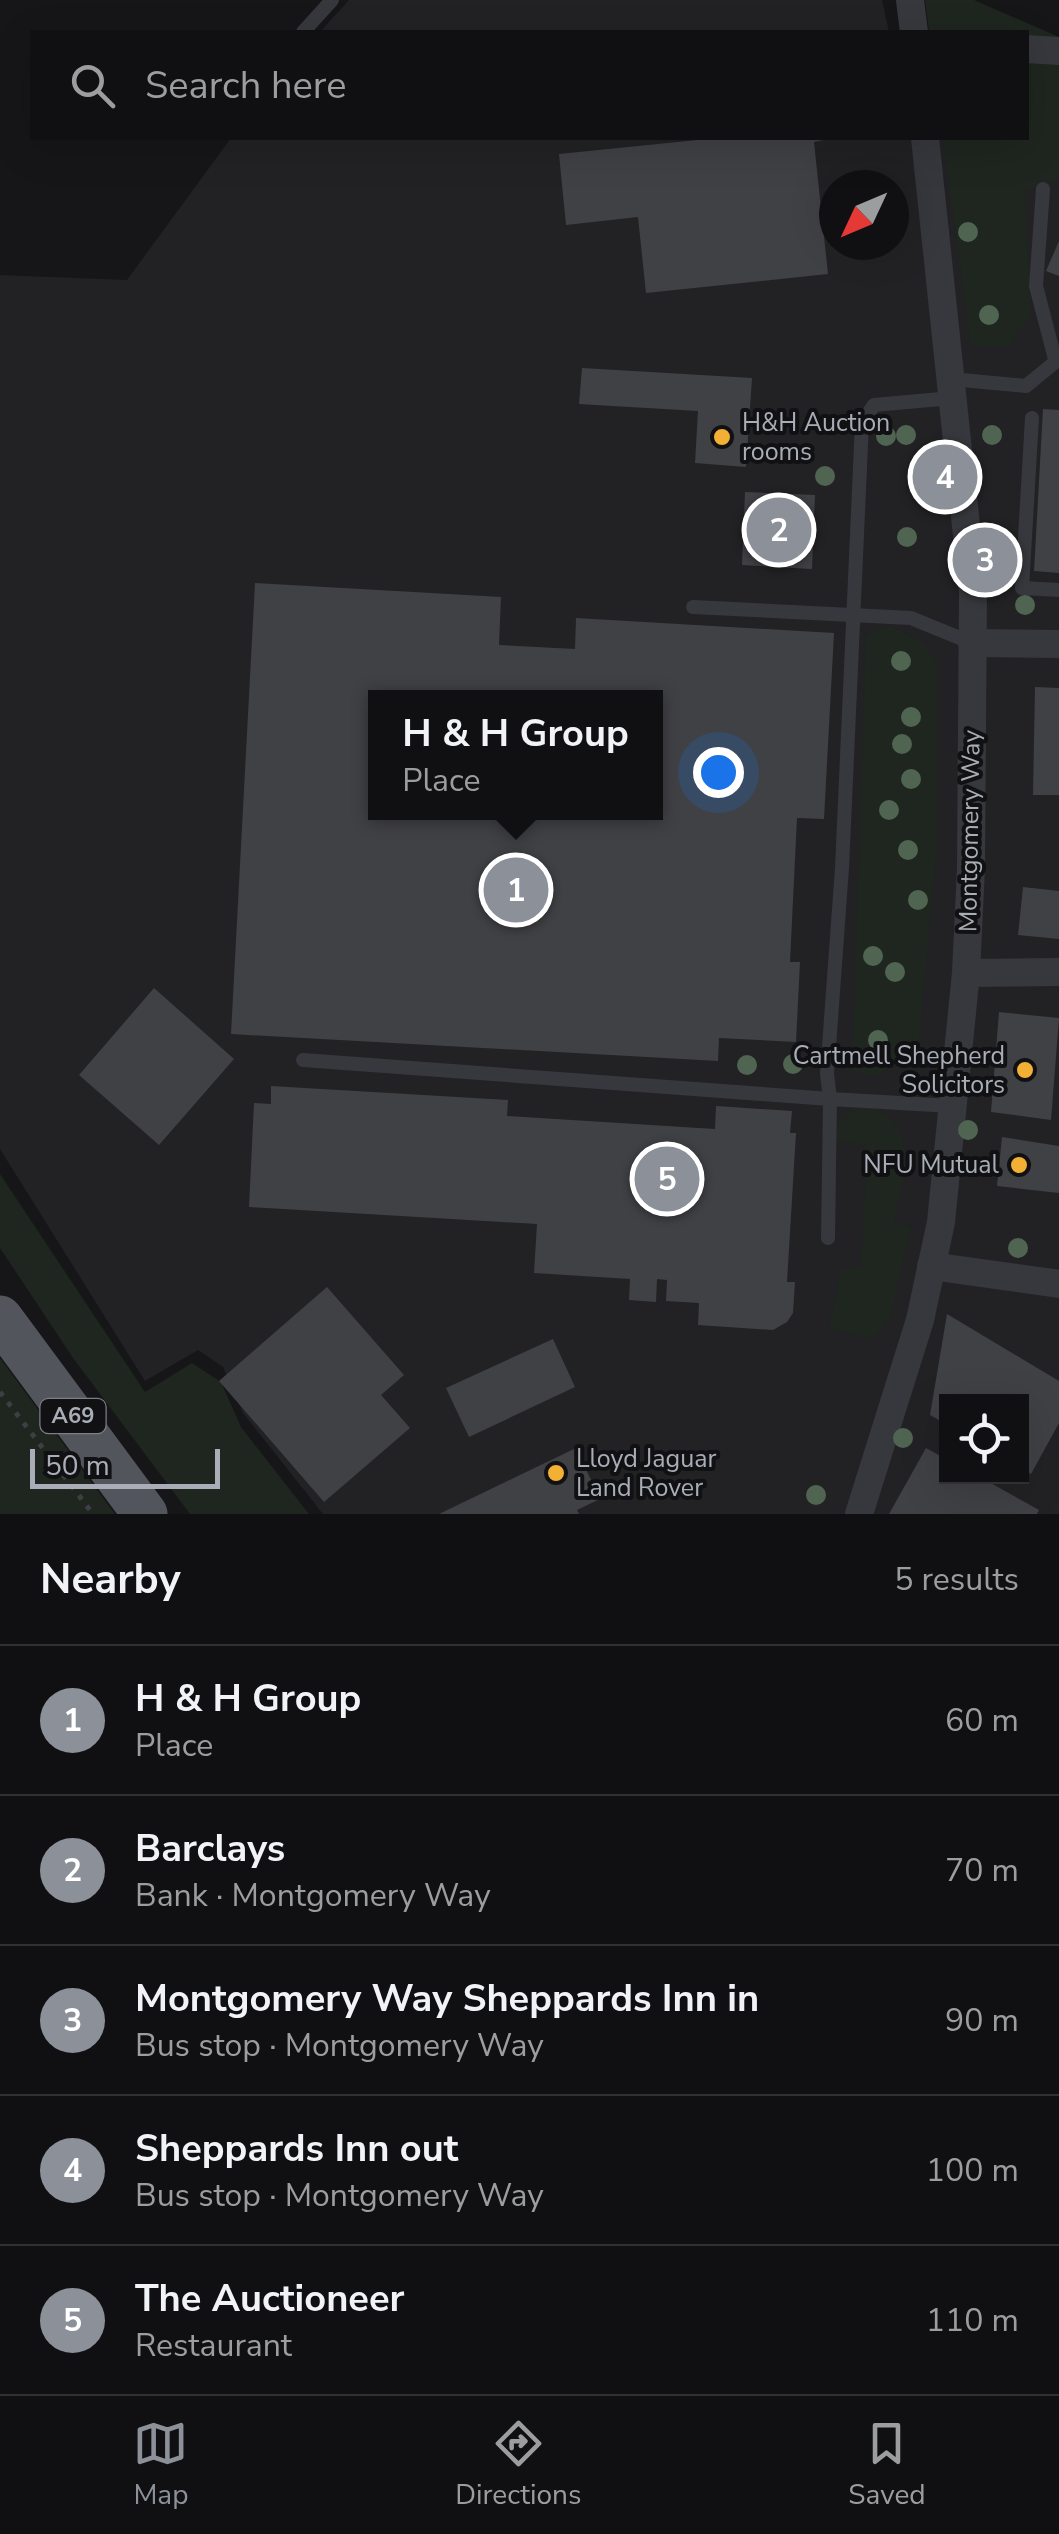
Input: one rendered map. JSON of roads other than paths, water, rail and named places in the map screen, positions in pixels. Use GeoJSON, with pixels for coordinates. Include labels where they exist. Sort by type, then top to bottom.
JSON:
{"type":"FeatureCollection","features":[{"type":"Feature","properties":{"kind":"main road","name":"A69"},"geometry":{"type":"LineString","coordinates":[[0,1318],[146,1514]]}},
{"type":"Feature","properties":{"kind":"street"},"geometry":{"type":"LineString","coordinates":[[910,0],[914,30]]}},
{"type":"Feature","properties":{"kind":"street"},"geometry":{"type":"LineString","coordinates":[[1029,49],[1059,50]]}},
{"type":"Feature","properties":{"kind":"street","name":"Montgomery Way"},"geometry":{"type":"LineString","coordinates":[[859,1514],[920,1320],[941,1222],[966,973],[971,868],[973,592],[926,140]]}},
{"type":"Feature","properties":{"kind":"street"},"geometry":{"type":"LineString","coordinates":[[972,643],[1059,644]]}},
{"type":"Feature","properties":{"kind":"street"},"geometry":{"type":"LineString","coordinates":[[966,973],[1059,972]]}},
{"type":"Feature","properties":{"kind":"street"},"geometry":{"type":"LineString","coordinates":[[931,1266],[1059,1284]]}},
{"type":"Feature","properties":{"kind":"lane"},"geometry":{"type":"LineString","coordinates":[[305,30],[332,0]]}},
{"type":"Feature","properties":{"kind":"lane"},"geometry":{"type":"LineString","coordinates":[[828,1238],[827,1074],[862,423],[874,405],[952,388],[1026,386],[1057,359],[1036,286],[1043,189]]}},
{"type":"Feature","properties":{"kind":"lane"},"geometry":{"type":"LineString","coordinates":[[1032,418],[1022,588],[1059,590]]}},
{"type":"Feature","properties":{"kind":"lane"},"geometry":{"type":"LineString","coordinates":[[693,607],[910,618],[972,643]]}},
{"type":"Feature","properties":{"kind":"lane"},"geometry":{"type":"LineString","coordinates":[[302,1060],[952,1106]]}},
{"type":"Feature","properties":{"kind":"place","name":"H&H Auction rooms"},"geometry":{"type":"Point","coordinates":[722,437]}},
{"type":"Feature","properties":{"kind":"place","name":"Sheppards Inn out"},"geometry":{"type":"Point","coordinates":[945,477]}},
{"type":"Feature","properties":{"kind":"place","name":"Barclays"},"geometry":{"type":"Point","coordinates":[779,530]}},
{"type":"Feature","properties":{"kind":"place","name":"Montgomery Way Sheppards Inn in"},"geometry":{"type":"Point","coordinates":[985,560]}},
{"type":"Feature","properties":{"kind":"place","name":"H & H Group"},"geometry":{"type":"Point","coordinates":[516,890]}},
{"type":"Feature","properties":{"kind":"place","name":"Cartmell Shepherd Solicitors"},"geometry":{"type":"Point","coordinates":[1025,1070]}},
{"type":"Feature","properties":{"kind":"place","name":"NFU Mutual"},"geometry":{"type":"Point","coordinates":[1019,1165]}},
{"type":"Feature","properties":{"kind":"place","name":"The Auctioneer"},"geometry":{"type":"Point","coordinates":[667,1179]}},
{"type":"Feature","properties":{"kind":"place","name":"Lloyd Jaguar Land Rover"},"geometry":{"type":"Point","coordinates":[556,1473]}}]}
